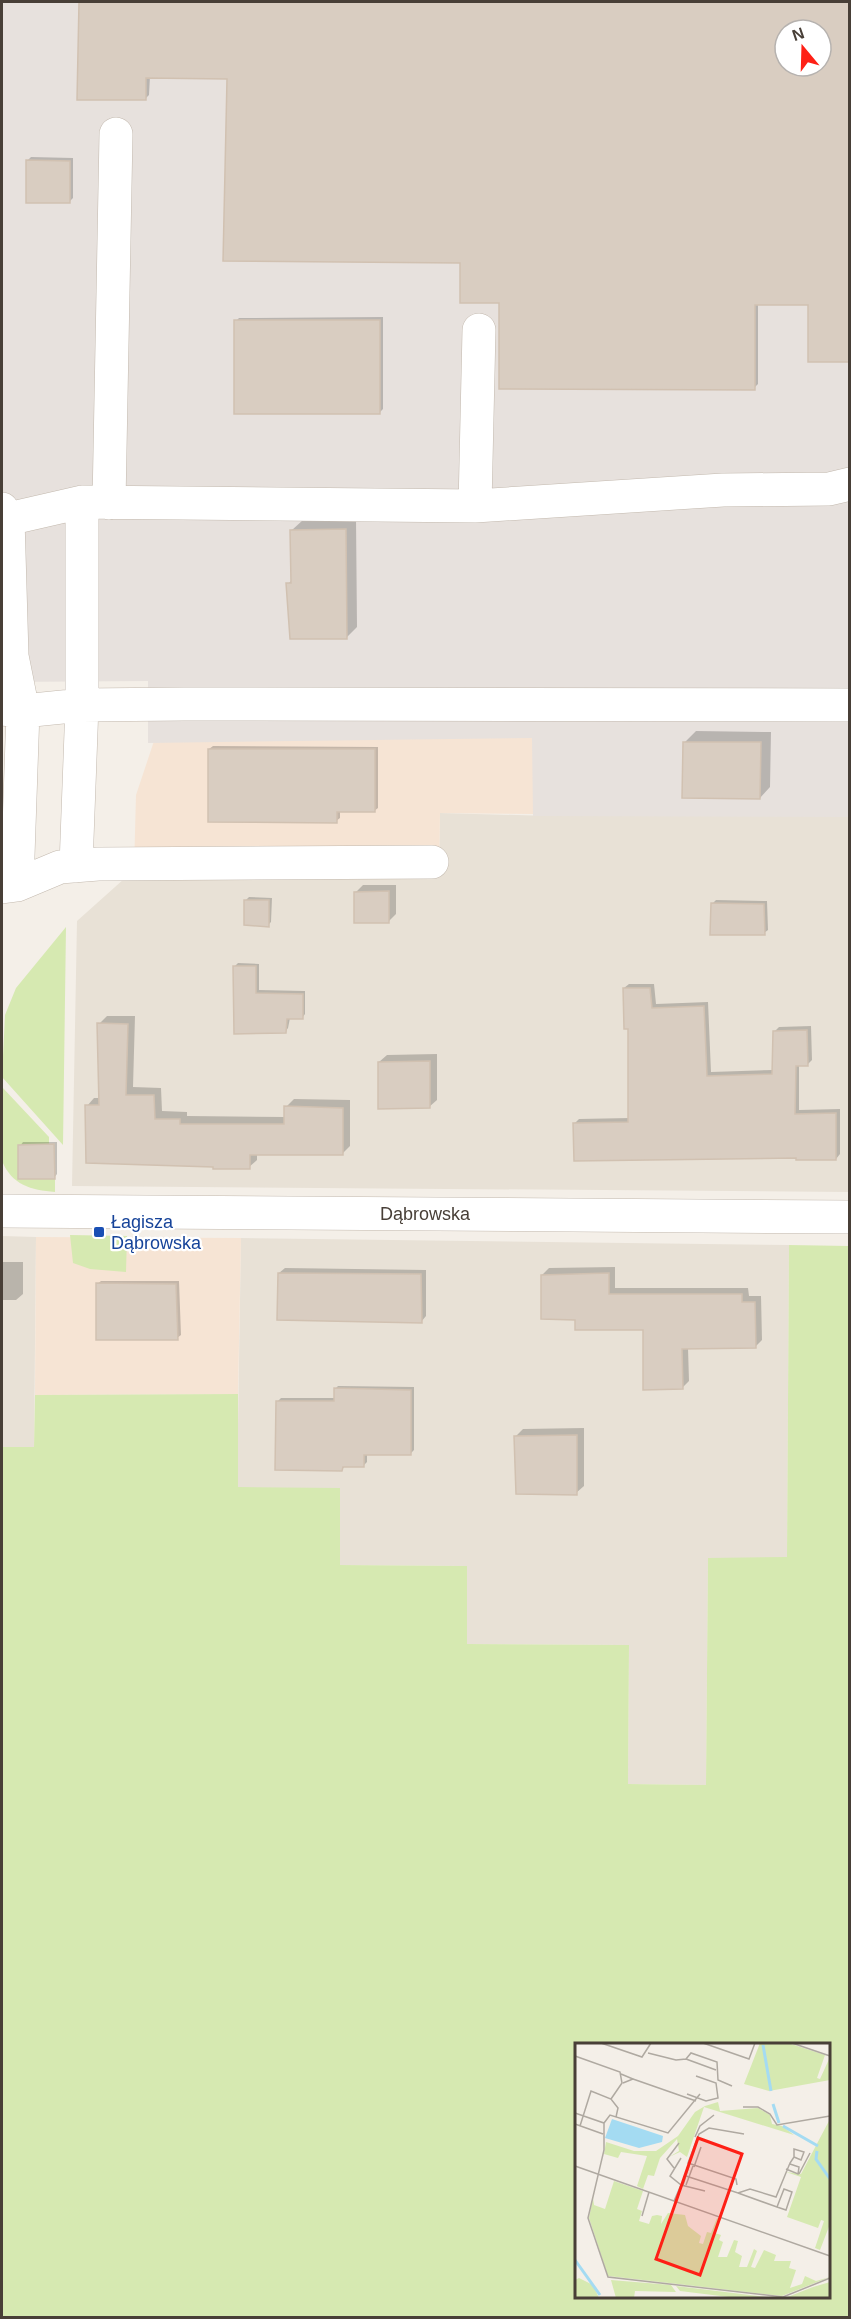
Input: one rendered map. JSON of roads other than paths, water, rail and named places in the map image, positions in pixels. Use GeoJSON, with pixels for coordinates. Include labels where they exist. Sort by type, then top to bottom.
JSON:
{"type":"FeatureCollection","features":[{"type":"Feature","properties":{"kind":"street"},"geometry":{"type":"LineString","coordinates":[[76,866],[82,705],[96,502],[116,134]]}},
{"type":"Feature","properties":{"kind":"street"},"geometry":{"type":"LineString","coordinates":[[475,506],[479,330]]}},
{"type":"Feature","properties":{"kind":"street"},"geometry":{"type":"LineString","coordinates":[[432,862],[76,866],[60,867],[9,886],[12,656],[5,514],[96,502],[475,506],[723,490],[829,489],[849,484]]}},
{"type":"Feature","properties":{"kind":"street"},"geometry":{"type":"LineString","coordinates":[[12,710],[82,705],[849,705]]}},
{"type":"Feature","properties":{"kind":"street","name":"Dąbrowska"},"geometry":{"type":"LineString","coordinates":[[2,1211],[849,1217]]}},
{"type":"Feature","properties":{"kind":"place","name":"Łagisza Dąbrowska"},"geometry":{"type":"Point","coordinates":[99,1232]}}]}
